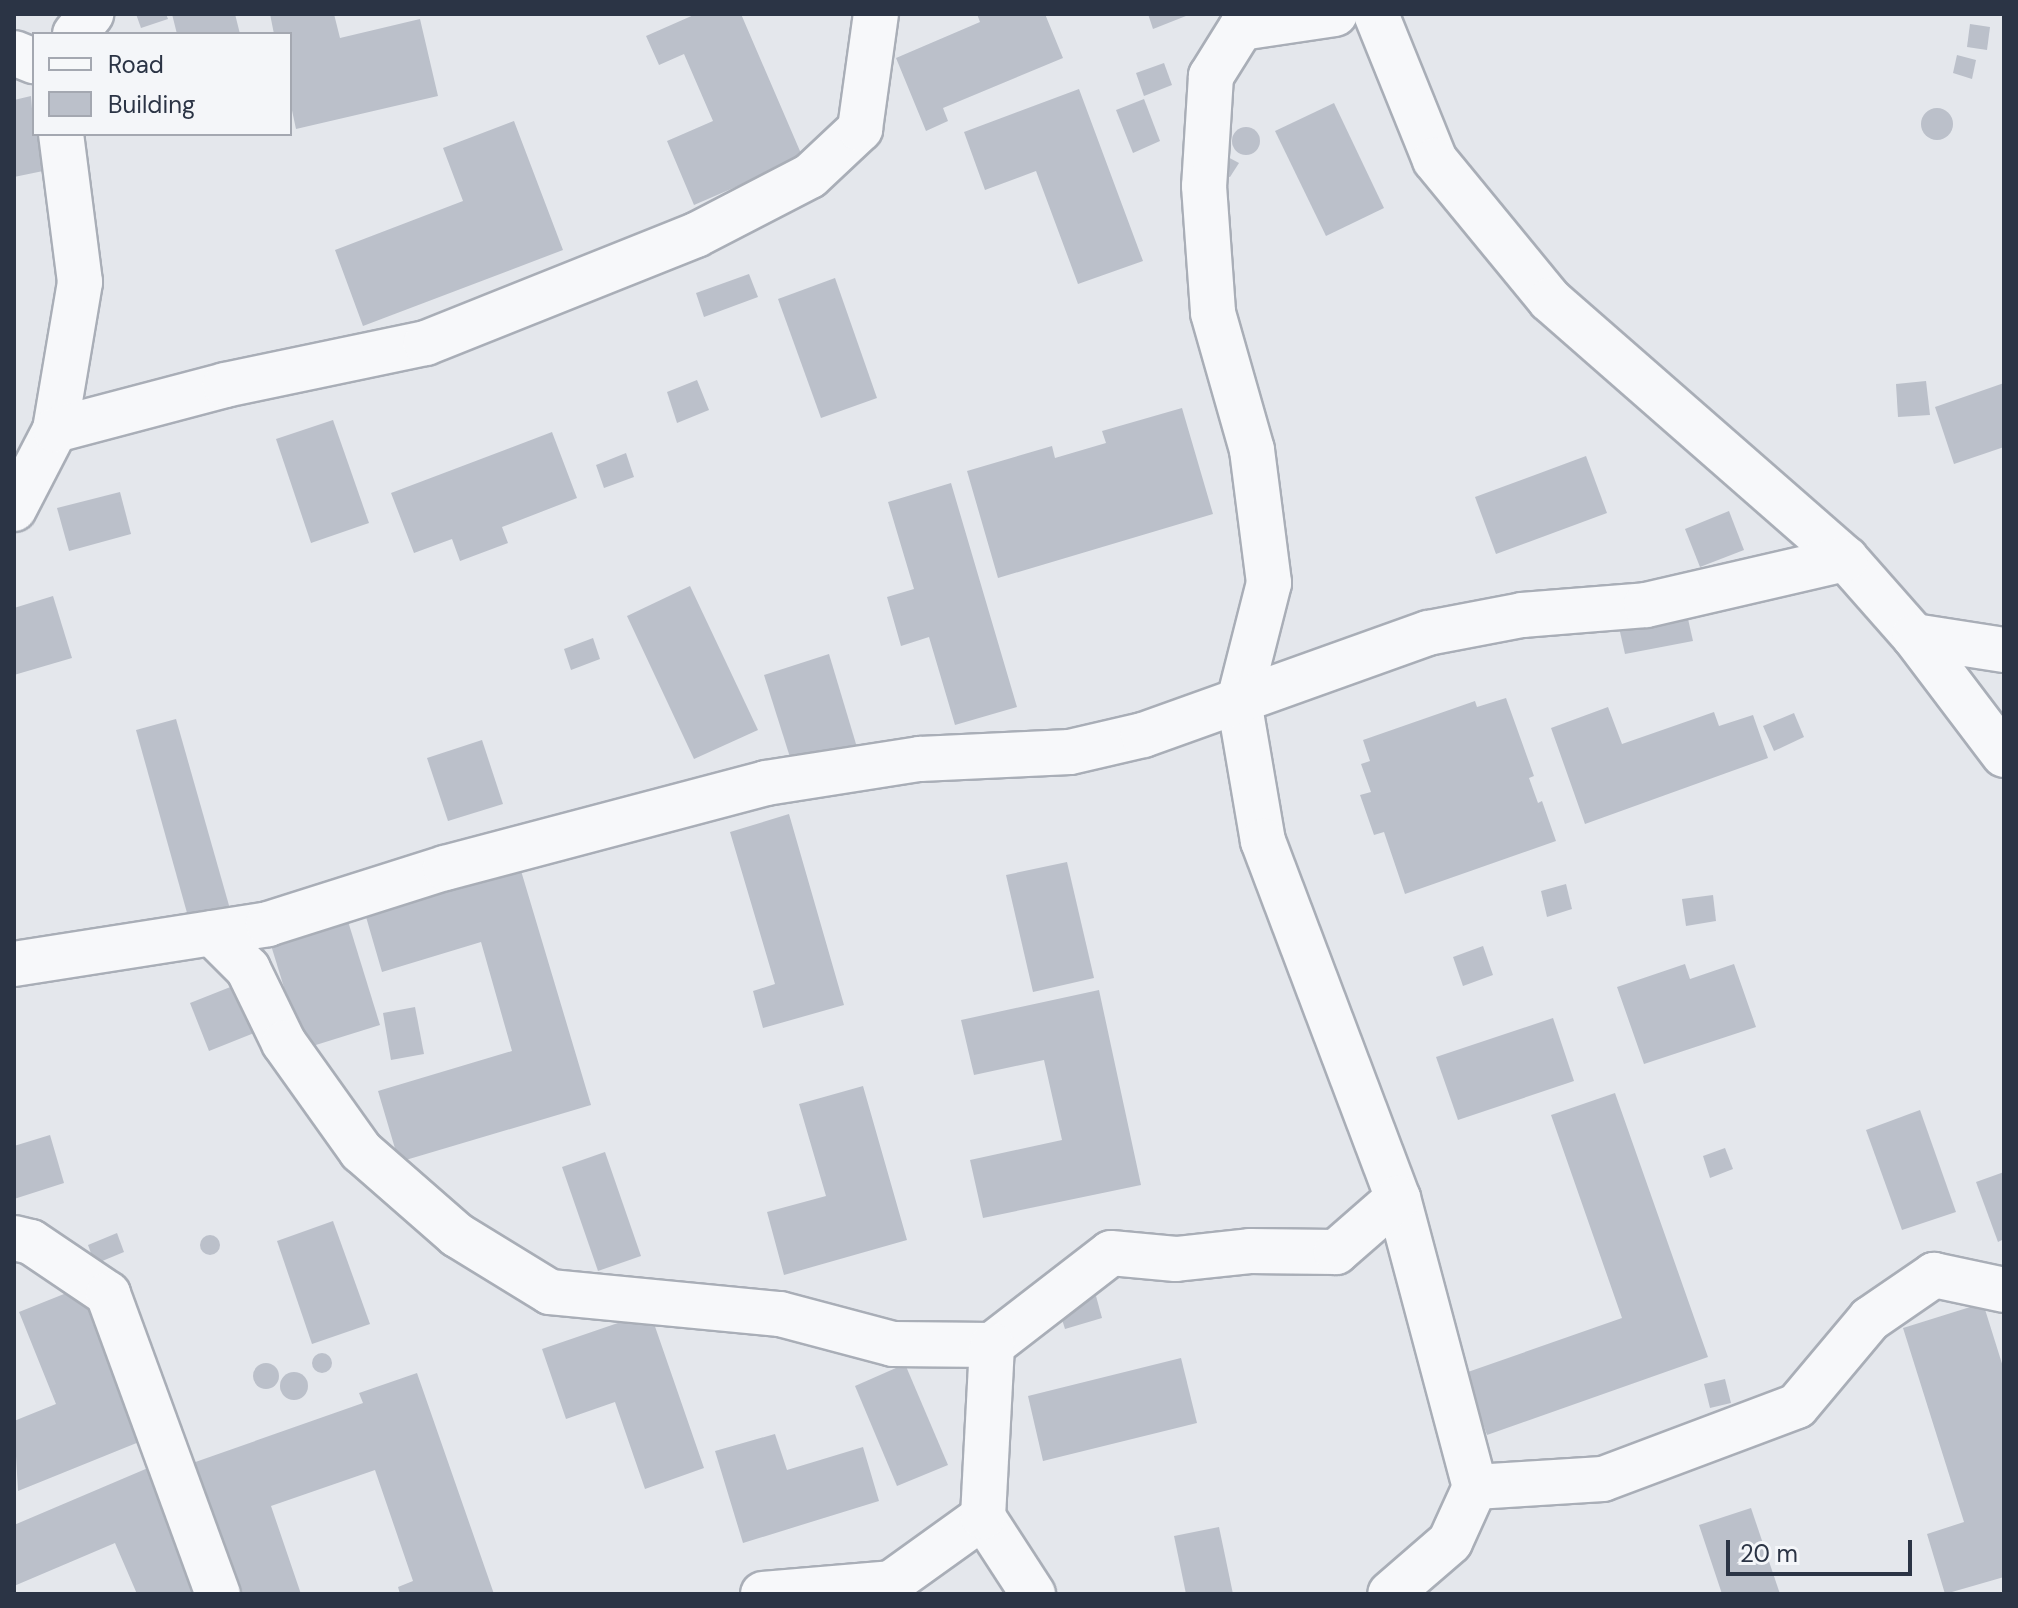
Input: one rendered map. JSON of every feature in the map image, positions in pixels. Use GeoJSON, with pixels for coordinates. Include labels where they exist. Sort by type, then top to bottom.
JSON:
{"type":"FeatureCollection","features":[{"type":"Feature","properties":{"kind":"street"},"geometry":{"type":"LineString","coordinates":[[77,32],[91,14]]}},
{"type":"Feature","properties":{"kind":"street"},"geometry":{"type":"LineString","coordinates":[[55,430],[225,385],[426,343],[696,235],[810,176],[860,129],[876,14]]}},
{"type":"Feature","properties":{"kind":"street"},"geometry":{"type":"LineString","coordinates":[[1335,14],[1241,28],[1211,76],[1204,186],[1213,313],[1252,450],[1269,583],[1239,701],[1263,841],[1398,1198],[1475,1487],[1450,1542],[1390,1594]]}},
{"type":"Feature","properties":{"kind":"street"},"geometry":{"type":"LineString","coordinates":[[1376,14],[1435,160],[1550,300],[1846,559],[1914,636],[2004,755]]}},
{"type":"Feature","properties":{"kind":"street"},"geometry":{"type":"LineString","coordinates":[[14,509],[55,430],[80,282],[61,136]]}},
{"type":"Feature","properties":{"kind":"street"},"geometry":{"type":"LineString","coordinates":[[14,964],[268,924],[445,868],[766,783],[920,759],[1070,752],[1143,735],[1428,633],[1522,615],[1646,605],[1846,559]]}},
{"type":"Feature","properties":{"kind":"street"},"geometry":{"type":"LineString","coordinates":[[1914,636],[2004,650]]}},
{"type":"Feature","properties":{"kind":"street"},"geometry":{"type":"LineString","coordinates":[[212,933],[248,969],[284,1043],[361,1151],[457,1235],[550,1292],[780,1314],[893,1344],[992,1345],[1111,1253],[1176,1259],[1250,1251],[1336,1252],[1398,1198]]}},
{"type":"Feature","properties":{"kind":"street"},"geometry":{"type":"LineString","coordinates":[[14,1238],[31,1242],[108,1294],[218,1594]]}},
{"type":"Feature","properties":{"kind":"street"},"geometry":{"type":"LineString","coordinates":[[1475,1487],[1603,1479],[1797,1406],[1870,1319],[1934,1275],[2004,1290]]}},
{"type":"Feature","properties":{"kind":"street"},"geometry":{"type":"LineString","coordinates":[[992,1345],[983,1517],[1033,1594]]}},
{"type":"Feature","properties":{"kind":"street"},"geometry":{"type":"LineString","coordinates":[[763,1594],[891,1583],[983,1517]]}},
{"type":"Feature","properties":{"kind":"building"},"geometry":{"type":"Polygon","coordinates":[[[136,14],[166,14],[168,19],[141,28],[136,14]]]}},
{"type":"Feature","properties":{"kind":"building"},"geometry":{"type":"Polygon","coordinates":[[[172,14],[235,14],[240,32],[176,32],[172,14]]]}},
{"type":"Feature","properties":{"kind":"building"},"geometry":{"type":"Polygon","coordinates":[[[270,14],[334,14],[340,38],[420,19],[438,96],[296,129],[292,110],[292,32],[274,32],[270,14]]]}},
{"type":"Feature","properties":{"kind":"building"},"geometry":{"type":"Polygon","coordinates":[[[696,14],[741,14],[803,158],[694,205],[667,141],[713,121],[684,54],[659,65],[646,36],[696,14]]]}},
{"type":"Feature","properties":{"kind":"building"},"geometry":{"type":"Polygon","coordinates":[[[977,14],[1045,14],[1063,58],[943,108],[948,121],[926,131],[896,58],[980,22],[977,14]]]}},
{"type":"Feature","properties":{"kind":"building"},"geometry":{"type":"Polygon","coordinates":[[[1148,14],[1191,14],[1153,29],[1148,14]]]}},
{"type":"Feature","properties":{"kind":"building"},"geometry":{"type":"Polygon","coordinates":[[[1970,24],[1990,27],[1987,50],[1967,47],[1970,24]]]}},
{"type":"Feature","properties":{"kind":"building"},"geometry":{"type":"Polygon","coordinates":[[[1957,55],[1976,60],[1972,79],[1953,73],[1957,55]]]}},
{"type":"Feature","properties":{"kind":"building"},"geometry":{"type":"Polygon","coordinates":[[[1164,63],[1172,85],[1144,96],[1136,73],[1164,63]]]}},
{"type":"Feature","properties":{"kind":"building"},"geometry":{"type":"Polygon","coordinates":[[[1079,89],[1143,261],[1078,284],[1036,171],[985,190],[964,132],[1079,89]]]}},
{"type":"Feature","properties":{"kind":"building"},"geometry":{"type":"Polygon","coordinates":[[[31,96],[32,136],[40,136],[48,170],[14,177],[14,100],[31,96]]]}},
{"type":"Feature","properties":{"kind":"building"},"geometry":{"type":"Polygon","coordinates":[[[1144,99],[1160,141],[1133,153],[1116,110],[1144,99]]]}},
{"type":"Feature","properties":{"kind":"building"},"geometry":{"type":"Polygon","coordinates":[[[1334,103],[1384,208],[1326,236],[1275,131],[1334,103]]]}},
{"type":"Feature","properties":{"kind":"building"},"geometry":{"type":"Polygon","coordinates":[[[1937,108],[1949,112],[1953,124],[1949,136],[1937,140],[1925,136],[1921,124],[1925,112],[1937,108]]]}},
{"type":"Feature","properties":{"kind":"building"},"geometry":{"type":"Polygon","coordinates":[[[514,121],[563,250],[363,326],[335,250],[463,201],[443,148],[514,121]]]}},
{"type":"Feature","properties":{"kind":"building"},"geometry":{"type":"Polygon","coordinates":[[[1246,127],[1256,131],[1260,141],[1256,151],[1246,155],[1236,151],[1232,141],[1236,131],[1246,127]]]}},
{"type":"Feature","properties":{"kind":"building"},"geometry":{"type":"Polygon","coordinates":[[[1224,155],[1239,163],[1230,177],[1222,176],[1224,155]]]}},
{"type":"Feature","properties":{"kind":"building"},"geometry":{"type":"Polygon","coordinates":[[[749,274],[758,297],[704,317],[696,293],[749,274]]]}},
{"type":"Feature","properties":{"kind":"building"},"geometry":{"type":"Polygon","coordinates":[[[835,278],[877,398],[821,418],[778,299],[835,278]]]}},
{"type":"Feature","properties":{"kind":"building"},"geometry":{"type":"Polygon","coordinates":[[[697,380],[709,410],[677,423],[667,392],[697,380]]]}},
{"type":"Feature","properties":{"kind":"building"},"geometry":{"type":"Polygon","coordinates":[[[1926,381],[1930,415],[1898,417],[1896,384],[1926,381]]]}},
{"type":"Feature","properties":{"kind":"building"},"geometry":{"type":"Polygon","coordinates":[[[2004,383],[2004,447],[1954,464],[1935,407],[2004,383]]]}},
{"type":"Feature","properties":{"kind":"building"},"geometry":{"type":"Polygon","coordinates":[[[1182,408],[1213,514],[998,578],[967,471],[1052,446],[1055,458],[1106,443],[1102,431],[1182,408]]]}},
{"type":"Feature","properties":{"kind":"building"},"geometry":{"type":"Polygon","coordinates":[[[333,420],[369,523],[311,543],[276,439],[333,420]]]}},
{"type":"Feature","properties":{"kind":"building"},"geometry":{"type":"Polygon","coordinates":[[[552,432],[577,498],[502,527],[508,543],[460,561],[452,539],[414,553],[391,493],[552,432]]]}},
{"type":"Feature","properties":{"kind":"building"},"geometry":{"type":"Polygon","coordinates":[[[626,453],[634,477],[604,488],[596,465],[626,453]]]}},
{"type":"Feature","properties":{"kind":"building"},"geometry":{"type":"Polygon","coordinates":[[[1586,456],[1607,513],[1496,554],[1475,497],[1586,456]]]}},
{"type":"Feature","properties":{"kind":"building"},"geometry":{"type":"Polygon","coordinates":[[[951,483],[1017,707],[955,725],[929,637],[901,646],[887,597],[914,589],[888,502],[951,483]]]}},
{"type":"Feature","properties":{"kind":"building"},"geometry":{"type":"Polygon","coordinates":[[[120,492],[131,534],[69,551],[57,508],[120,492]]]}},
{"type":"Feature","properties":{"kind":"building"},"geometry":{"type":"Polygon","coordinates":[[[1729,511],[1744,550],[1700,567],[1685,529],[1729,511]]]}},
{"type":"Feature","properties":{"kind":"building"},"geometry":{"type":"Polygon","coordinates":[[[690,586],[758,730],[694,759],[627,616],[690,586]]]}},
{"type":"Feature","properties":{"kind":"building"},"geometry":{"type":"Polygon","coordinates":[[[53,596],[72,658],[14,675],[14,608],[53,596]]]}},
{"type":"Feature","properties":{"kind":"building"},"geometry":{"type":"Polygon","coordinates":[[[1686,610],[1693,641],[1625,654],[1618,623],[1686,610]]]}},
{"type":"Feature","properties":{"kind":"building"},"geometry":{"type":"Polygon","coordinates":[[[593,638],[600,659],[571,670],[564,649],[593,638]]]}},
{"type":"Feature","properties":{"kind":"building"},"geometry":{"type":"Polygon","coordinates":[[[829,654],[859,754],[795,773],[764,675],[829,654]]]}},
{"type":"Feature","properties":{"kind":"building"},"geometry":{"type":"Polygon","coordinates":[[[1506,698],[1534,776],[1529,778],[1538,803],[1542,801],[1556,841],[1405,894],[1384,832],[1374,835],[1360,795],[1371,792],[1361,764],[1370,761],[1363,740],[1475,701],[1477,707],[1506,698]]]}},
{"type":"Feature","properties":{"kind":"building"},"geometry":{"type":"Polygon","coordinates":[[[1608,707],[1622,744],[1714,712],[1719,726],[1753,715],[1768,758],[1585,824],[1551,728],[1608,707]]]}},
{"type":"Feature","properties":{"kind":"building"},"geometry":{"type":"Polygon","coordinates":[[[1794,713],[1804,737],[1774,751],[1763,726],[1794,713]]]}},
{"type":"Feature","properties":{"kind":"building"},"geometry":{"type":"Polygon","coordinates":[[[176,719],[230,909],[189,920],[136,730],[176,719]]]}},
{"type":"Feature","properties":{"kind":"building"},"geometry":{"type":"Polygon","coordinates":[[[482,740],[503,804],[448,821],[427,758],[482,740]]]}},
{"type":"Feature","properties":{"kind":"building"},"geometry":{"type":"Polygon","coordinates":[[[789,814],[844,1005],[763,1028],[753,991],[775,984],[730,832],[789,814]]]}},
{"type":"Feature","properties":{"kind":"building"},"geometry":{"type":"Polygon","coordinates":[[[1067,862],[1094,978],[1033,992],[1006,875],[1067,862]]]}},
{"type":"Feature","properties":{"kind":"building"},"geometry":{"type":"Polygon","coordinates":[[[519,864],[591,1105],[399,1162],[378,1091],[512,1051],[481,942],[382,972],[364,910],[519,864]]]}},
{"type":"Feature","properties":{"kind":"building"},"geometry":{"type":"Polygon","coordinates":[[[1566,884],[1572,909],[1547,917],[1541,891],[1566,884]]]}},
{"type":"Feature","properties":{"kind":"building"},"geometry":{"type":"Polygon","coordinates":[[[1713,895],[1716,921],[1686,926],[1682,899],[1713,895]]]}},
{"type":"Feature","properties":{"kind":"building"},"geometry":{"type":"Polygon","coordinates":[[[347,918],[380,1025],[303,1049],[270,942],[347,918]]]}},
{"type":"Feature","properties":{"kind":"building"},"geometry":{"type":"Polygon","coordinates":[[[1483,946],[1493,975],[1463,986],[1453,957],[1483,946]]]}},
{"type":"Feature","properties":{"kind":"building"},"geometry":{"type":"Polygon","coordinates":[[[1685,964],[1690,979],[1734,964],[1756,1027],[1644,1064],[1617,987],[1685,964]]]}},
{"type":"Feature","properties":{"kind":"building"},"geometry":{"type":"Polygon","coordinates":[[[248,980],[267,1028],[209,1051],[190,1003],[248,980]]]}},
{"type":"Feature","properties":{"kind":"building"},"geometry":{"type":"Polygon","coordinates":[[[1099,990],[1141,1185],[983,1218],[970,1160],[1062,1140],[1044,1060],[974,1075],[961,1020],[1099,990]]]}},
{"type":"Feature","properties":{"kind":"building"},"geometry":{"type":"Polygon","coordinates":[[[415,1007],[424,1054],[391,1060],[383,1013],[415,1007]]]}},
{"type":"Feature","properties":{"kind":"building"},"geometry":{"type":"Polygon","coordinates":[[[1553,1018],[1574,1081],[1458,1120],[1436,1057],[1553,1018]]]}},
{"type":"Feature","properties":{"kind":"building"},"geometry":{"type":"Polygon","coordinates":[[[863,1086],[907,1240],[784,1275],[767,1212],[826,1196],[799,1104],[863,1086]]]}},
{"type":"Feature","properties":{"kind":"building"},"geometry":{"type":"Polygon","coordinates":[[[1615,1093],[1708,1357],[1487,1435],[1465,1373],[1622,1318],[1551,1115],[1615,1093]]]}},
{"type":"Feature","properties":{"kind":"building"},"geometry":{"type":"Polygon","coordinates":[[[1920,1110],[1956,1212],[1902,1230],[1866,1130],[1920,1110]]]}},
{"type":"Feature","properties":{"kind":"building"},"geometry":{"type":"Polygon","coordinates":[[[50,1135],[64,1183],[14,1199],[14,1146],[50,1135]]]}},
{"type":"Feature","properties":{"kind":"building"},"geometry":{"type":"Polygon","coordinates":[[[1725,1148],[1733,1169],[1710,1178],[1703,1156],[1725,1148]]]}},
{"type":"Feature","properties":{"kind":"building"},"geometry":{"type":"Polygon","coordinates":[[[605,1152],[641,1256],[598,1271],[562,1167],[605,1152]]]}},
{"type":"Feature","properties":{"kind":"building"},"geometry":{"type":"Polygon","coordinates":[[[2004,1172],[2004,1239],[1998,1242],[1976,1182],[2004,1172]]]}},
{"type":"Feature","properties":{"kind":"building"},"geometry":{"type":"Polygon","coordinates":[[[333,1221],[370,1324],[312,1344],[277,1241],[333,1221]]]}},
{"type":"Feature","properties":{"kind":"building"},"geometry":{"type":"Polygon","coordinates":[[[117,1233],[124,1252],[95,1264],[88,1245],[117,1233]]]}},
{"type":"Feature","properties":{"kind":"building"},"geometry":{"type":"Polygon","coordinates":[[[206,1235],[214,1235],[220,1245],[214,1255],[206,1255],[200,1249],[200,1241],[206,1235]]]}},
{"type":"Feature","properties":{"kind":"building"},"geometry":{"type":"Polygon","coordinates":[[[84,1286],[144,1440],[18,1491],[14,1421],[56,1404],[19,1312],[84,1286]]]}},
{"type":"Feature","properties":{"kind":"building"},"geometry":{"type":"Polygon","coordinates":[[[1096,1296],[1102,1318],[1065,1329],[1058,1307],[1096,1296]]]}},
{"type":"Feature","properties":{"kind":"building"},"geometry":{"type":"Polygon","coordinates":[[[1983,1303],[2004,1370],[2004,1577],[1945,1594],[1927,1534],[1964,1522],[1903,1328],[1983,1303]]]}},
{"type":"Feature","properties":{"kind":"building"},"geometry":{"type":"Polygon","coordinates":[[[650,1312],[704,1468],[645,1489],[615,1402],[566,1419],[542,1349],[650,1312]]]}},
{"type":"Feature","properties":{"kind":"building"},"geometry":{"type":"Polygon","coordinates":[[[318,1353],[326,1353],[332,1363],[326,1373],[318,1373],[312,1367],[312,1359],[318,1353]]]}},
{"type":"Feature","properties":{"kind":"building"},"geometry":{"type":"Polygon","coordinates":[[[1181,1358],[1197,1423],[1043,1461],[1028,1396],[1181,1358]]]}},
{"type":"Feature","properties":{"kind":"building"},"geometry":{"type":"Polygon","coordinates":[[[266,1363],[275,1367],[279,1376],[275,1385],[266,1389],[257,1385],[253,1376],[257,1367],[266,1363]]]}},
{"type":"Feature","properties":{"kind":"building"},"geometry":{"type":"Polygon","coordinates":[[[905,1364],[948,1465],[897,1486],[855,1386],[905,1364]]]}},
{"type":"Feature","properties":{"kind":"building"},"geometry":{"type":"Polygon","coordinates":[[[294,1372],[304,1376],[308,1386],[304,1396],[294,1400],[284,1396],[280,1386],[284,1376],[294,1372]]]}},
{"type":"Feature","properties":{"kind":"building"},"geometry":{"type":"Polygon","coordinates":[[[417,1373],[494,1594],[400,1594],[398,1587],[413,1581],[375,1470],[271,1506],[301,1594],[229,1594],[184,1466],[363,1403],[359,1393],[417,1373]]]}},
{"type":"Feature","properties":{"kind":"building"},"geometry":{"type":"Polygon","coordinates":[[[1725,1379],[1731,1403],[1710,1408],[1704,1384],[1725,1379]]]}},
{"type":"Feature","properties":{"kind":"building"},"geometry":{"type":"Polygon","coordinates":[[[775,1434],[787,1470],[863,1447],[879,1501],[743,1543],[715,1451],[775,1434]]]}},
{"type":"Feature","properties":{"kind":"building"},"geometry":{"type":"Polygon","coordinates":[[[155,1465],[209,1594],[137,1594],[115,1543],[14,1586],[14,1525],[155,1465]]]}},
{"type":"Feature","properties":{"kind":"building"},"geometry":{"type":"Polygon","coordinates":[[[1751,1508],[1780,1594],[1722,1594],[1699,1525],[1751,1508]]]}},
{"type":"Feature","properties":{"kind":"building"},"geometry":{"type":"Polygon","coordinates":[[[1219,1527],[1233,1594],[1186,1594],[1174,1536],[1219,1527]]]}}]}
